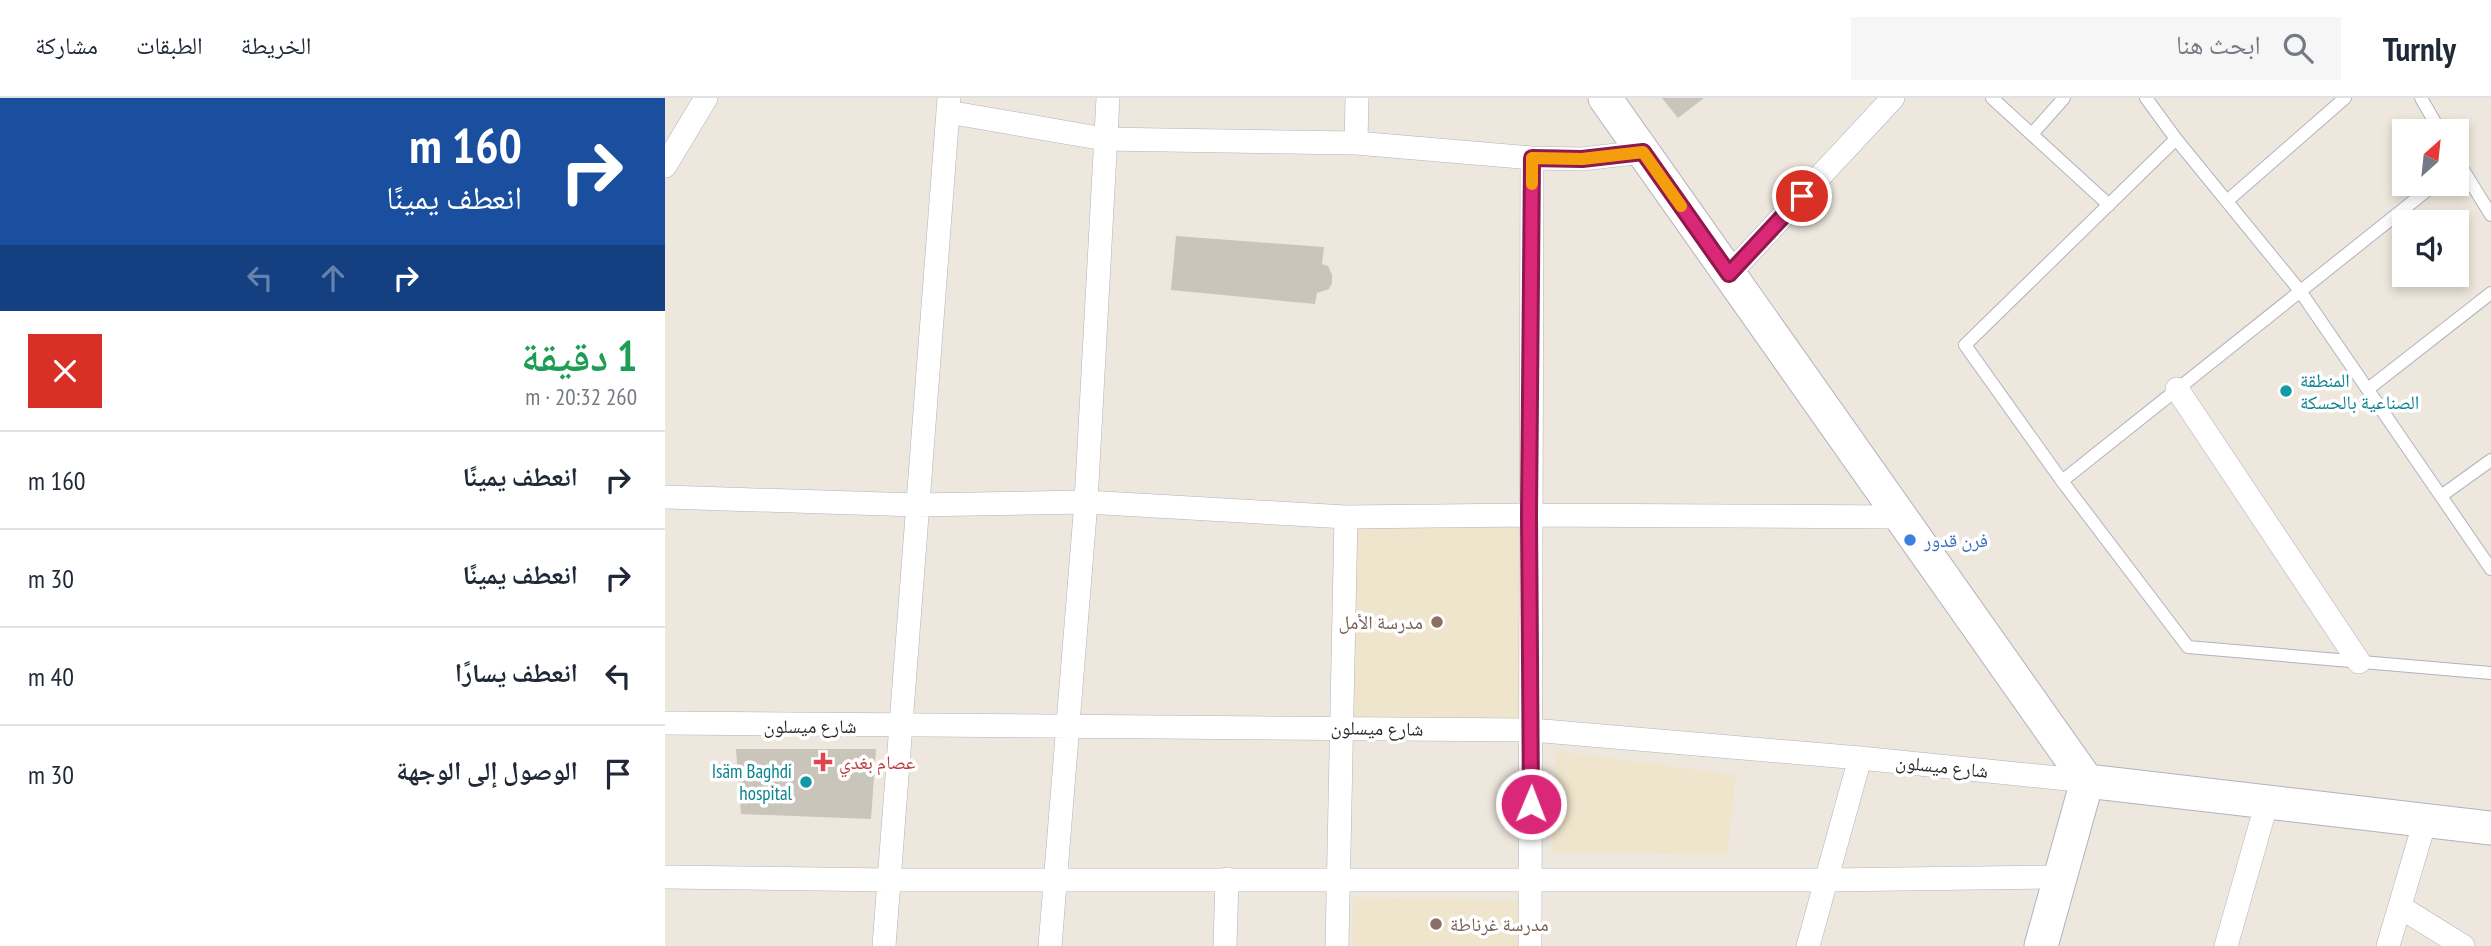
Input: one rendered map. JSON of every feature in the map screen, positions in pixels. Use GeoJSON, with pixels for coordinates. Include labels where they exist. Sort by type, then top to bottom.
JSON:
{"type":"FeatureCollection","features":[{"type":"Feature","properties":{"kind":"street"},"geometry":{"type":"LineString","coordinates":[[665,166],[706,98]]}},
{"type":"Feature","properties":{"kind":"street"},"geometry":{"type":"LineString","coordinates":[[1050,946],[1086,502],[1108,98]]}},
{"type":"Feature","properties":{"kind":"street"},"geometry":{"type":"LineString","coordinates":[[1356,143],[1357,98]]}},
{"type":"Feature","properties":{"kind":"street"},"geometry":{"type":"LineString","coordinates":[[1605,98],[2087,781],[2491,828]]}},
{"type":"Feature","properties":{"kind":"street"},"geometry":{"type":"LineString","coordinates":[[1729,274],[1893,98]]}},
{"type":"Feature","properties":{"kind":"street"},"geometry":{"type":"LineString","coordinates":[[884,946],[948,105],[1104,139],[1356,143],[1532,158],[1582,159],[1643,152]]}},
{"type":"Feature","properties":{"kind":"street"},"geometry":{"type":"LineString","coordinates":[[1530,946],[1532,158]]}},
{"type":"Feature","properties":{"kind":"street"},"geometry":{"type":"LineString","coordinates":[[2178,388],[2359,662]]}},
{"type":"Feature","properties":{"kind":"street"},"geometry":{"type":"LineString","coordinates":[[665,497],[917,505],[1086,502],[1346,517],[1900,517]]}},
{"type":"Feature","properties":{"kind":"street"},"geometry":{"type":"LineString","coordinates":[[1337,946],[1346,517]]}},
{"type":"Feature","properties":{"kind":"street","name":"شارع ميسلون"},"geometry":{"type":"LineString","coordinates":[[665,723],[1532,730],[1860,758],[2087,781]]}},
{"type":"Feature","properties":{"kind":"street"},"geometry":{"type":"LineString","coordinates":[[1808,946],[1860,758]]}},
{"type":"Feature","properties":{"kind":"street"},"geometry":{"type":"LineString","coordinates":[[2041,946],[2087,781]]}},
{"type":"Feature","properties":{"kind":"street"},"geometry":{"type":"LineString","coordinates":[[2226,946],[2267,802]]}},
{"type":"Feature","properties":{"kind":"street"},"geometry":{"type":"LineString","coordinates":[[2388,946],[2425,821]]}},
{"type":"Feature","properties":{"kind":"street"},"geometry":{"type":"LineString","coordinates":[[665,877],[889,880],[1828,880],[2060,877]]}},
{"type":"Feature","properties":{"kind":"street"},"geometry":{"type":"LineString","coordinates":[[1225,946],[1227,879]]}},
{"type":"Feature","properties":{"kind":"street"},"geometry":{"type":"LineString","coordinates":[[2400,907],[2463,946]]}},
{"type":"Feature","properties":{"kind":"lane"},"geometry":{"type":"LineString","coordinates":[[1992,98],[2109,205]]}},
{"type":"Feature","properties":{"kind":"lane"},"geometry":{"type":"LineString","coordinates":[[2032,134],[2064,98]]}},
{"type":"Feature","properties":{"kind":"lane"},"geometry":{"type":"LineString","coordinates":[[2146,98],[2176,139],[2300,291],[2491,569]]}},
{"type":"Feature","properties":{"kind":"lane"},"geometry":{"type":"LineString","coordinates":[[2227,201],[2346,98]]}},
{"type":"Feature","properties":{"kind":"lane"},"geometry":{"type":"LineString","coordinates":[[2421,98],[2433,119]]}},
{"type":"Feature","properties":{"kind":"lane"},"geometry":{"type":"LineString","coordinates":[[2176,139],[1965,345],[2062,481],[2188,647],[2491,673]]}},
{"type":"Feature","properties":{"kind":"lane"},"geometry":{"type":"LineString","coordinates":[[2469,181],[2491,215]]}},
{"type":"Feature","properties":{"kind":"lane"},"geometry":{"type":"LineString","coordinates":[[2062,481],[2420,196]]}},
{"type":"Feature","properties":{"kind":"lane"},"geometry":{"type":"LineString","coordinates":[[2368,389],[2491,292]]}},
{"type":"Feature","properties":{"kind":"lane"},"geometry":{"type":"LineString","coordinates":[[2441,496],[2491,460]]}},
{"type":"Feature","properties":{"kind":"shaded area","name":"مدرسة الأمل"},"geometry":{"type":"Polygon","coordinates":[[[1529,515],[1532,730],[1342,728],[1346,517],[1529,515]]]}},
{"type":"Feature","properties":{"kind":"shaded area"},"geometry":{"type":"Polygon","coordinates":[[[1556,751],[1736,775],[1727,855],[1552,852],[1556,751]]]}},
{"type":"Feature","properties":{"kind":"shaded area","name":"مدرسة غرناطة"},"geometry":{"type":"Polygon","coordinates":[[[1353,897],[1520,901],[1519,946],[1352,946],[1353,897]]]}},
{"type":"Feature","properties":{"kind":"building"},"geometry":{"type":"Polygon","coordinates":[[[1662,98],[1704,98],[1678,118],[1662,98]]]}},
{"type":"Feature","properties":{"kind":"building"},"geometry":{"type":"Polygon","coordinates":[[[1176,236],[1324,247],[1322,264],[1328,266],[1332,283],[1329,289],[1317,293],[1315,304],[1171,290],[1176,236]]]}},
{"type":"Feature","properties":{"kind":"building","name":"Isäm Baghdi hospital"},"geometry":{"type":"Polygon","coordinates":[[[736,749],[876,749],[871,819],[741,814],[736,749]]]}},
{"type":"Feature","properties":{"kind":"slow traffic"},"geometry":{"type":"LineString","coordinates":[[1532,184],[1532,158],[1582,159],[1643,152],[1681,206]]}},
{"type":"Feature","properties":{"kind":"place","name":"المنطقة الصناعية بالحسكة"},"geometry":{"type":"Point","coordinates":[2286,391]}},
{"type":"Feature","properties":{"kind":"place","name":"فرن قدور"},"geometry":{"type":"Point","coordinates":[1910,540]}},
{"type":"Feature","properties":{"kind":"place","name":"مدرسة الأمل"},"geometry":{"type":"Point","coordinates":[1437,622]}},
{"type":"Feature","properties":{"kind":"place","name":"عصام بغدي"},"geometry":{"type":"Point","coordinates":[823,762]}},
{"type":"Feature","properties":{"kind":"place","name":"Isäm Baghdi hospital"},"geometry":{"type":"Point","coordinates":[806,782]}},
{"type":"Feature","properties":{"kind":"place","name":"مدرسة غرناطة"},"geometry":{"type":"Point","coordinates":[1436,924]}},
{"type":"Feature","properties":{"kind":"route"},"geometry":{"type":"LineString","coordinates":[[1531,804],[1529,515],[1532,158],[1582,159],[1643,152],[1729,274],[1802,196]]}}]}
